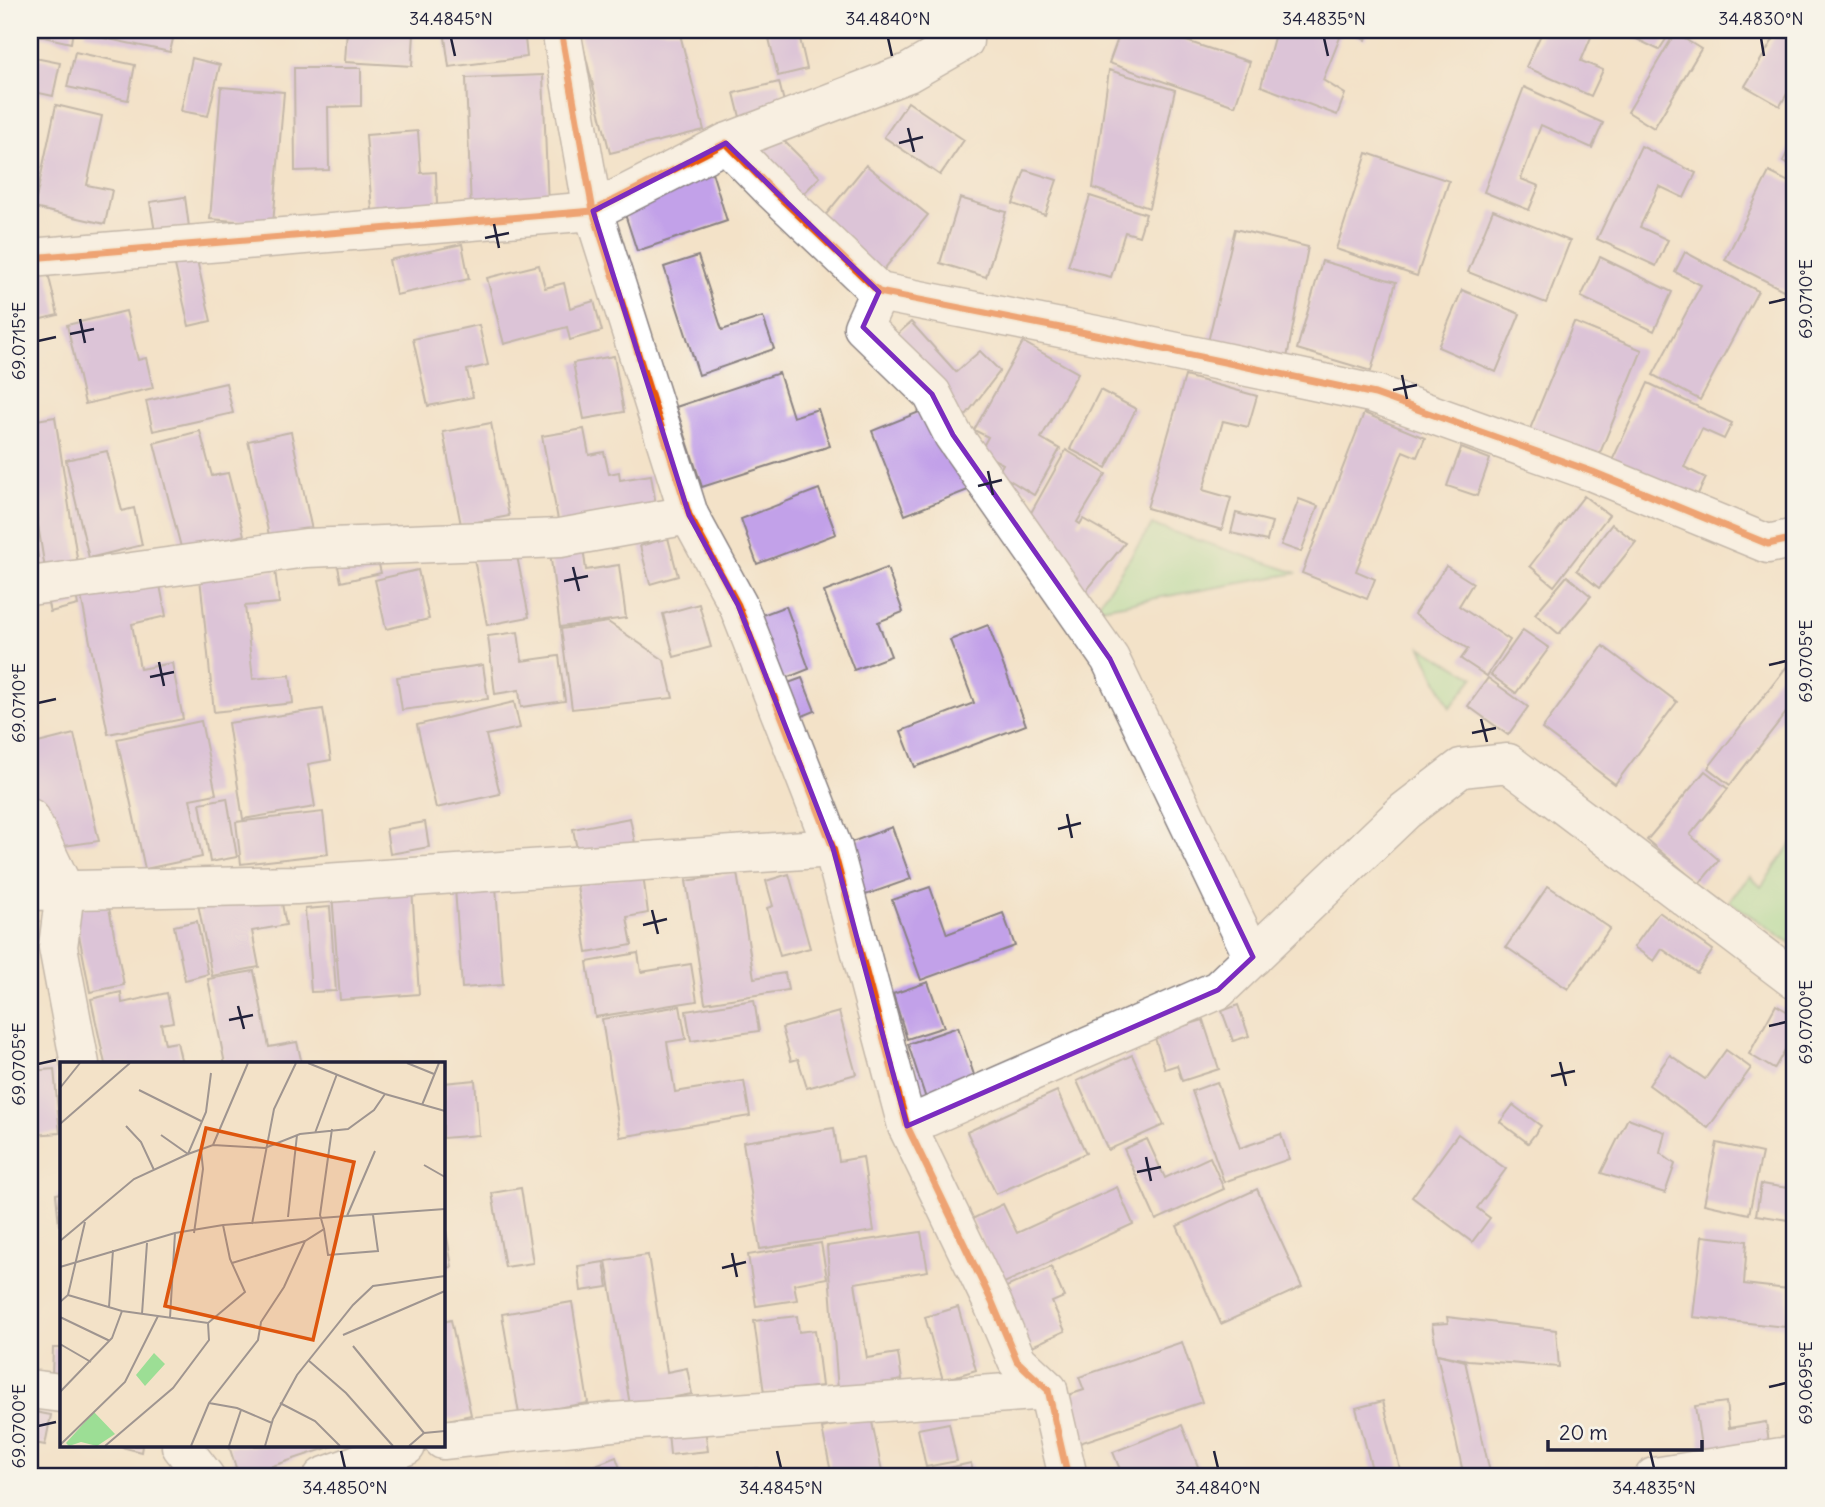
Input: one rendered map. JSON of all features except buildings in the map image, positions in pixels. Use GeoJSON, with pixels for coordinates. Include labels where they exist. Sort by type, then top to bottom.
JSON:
{"type":"FeatureCollection","features":[{"type":"Feature","properties":{"kind":"street"},"geometry":{"type":"LineString","coordinates":[[561,30],[593,211],[689,515],[738,605],[833,848],[907,1126],[992,1302],[1017,1361],[1048,1390],[1068,1477]]}},
{"type":"Feature","properties":{"kind":"street"},"geometry":{"type":"LineString","coordinates":[[30,258],[593,211],[726,143],[908,73],[964,41],[961,30]]}},
{"type":"Feature","properties":{"kind":"street"},"geometry":{"type":"LineString","coordinates":[[726,143],[879,292],[1375,394],[1594,472],[1768,544],[1795,538]]}},
{"type":"Feature","properties":{"kind":"street"},"geometry":{"type":"LineString","coordinates":[[879,292],[863,327],[932,394],[953,435],[1110,659],[1253,957]]}},
{"type":"Feature","properties":{"kind":"street"},"geometry":{"type":"LineString","coordinates":[[30,586],[306,548],[561,538],[689,515]]}},
{"type":"Feature","properties":{"kind":"street"},"geometry":{"type":"LineString","coordinates":[[907,1126],[1218,990],[1405,811],[1461,768],[1508,763],[1795,980]]}},
{"type":"Feature","properties":{"kind":"street"},"geometry":{"type":"LineString","coordinates":[[30,818],[47,891],[80,1062]]}},
{"type":"Feature","properties":{"kind":"street"},"geometry":{"type":"LineString","coordinates":[[47,891],[296,885],[833,848]]}},
{"type":"Feature","properties":{"kind":"street"},"geometry":{"type":"LineString","coordinates":[[30,1389],[60,1393]]}},
{"type":"Feature","properties":{"kind":"street"},"geometry":{"type":"LineString","coordinates":[[444,1440],[612,1422],[1048,1390]]}},
{"type":"Feature","properties":{"kind":"street"},"geometry":{"type":"LineString","coordinates":[[183,1448],[205,1477]]}},
{"type":"Feature","properties":{"kind":"street"},"geometry":{"type":"LineString","coordinates":[[324,1477],[401,1448]]}},
{"type":"Feature","properties":{"kind":"street"},"geometry":{"type":"LineString","coordinates":[[1654,1477],[1795,1454]]}},
{"type":"Feature","properties":{"kind":"highlighted area"},"geometry":{"type":"Polygon","coordinates":[[[726,143],[879,292],[863,327],[932,394],[953,435],[1110,659],[1253,957],[1218,990],[907,1126],[833,848],[738,605],[689,515],[593,211],[726,143]]]}},
{"type":"Feature","properties":{"kind":"green space"},"geometry":{"type":"Polygon","coordinates":[[[1152,525],[1297,573],[1095,609],[1152,525]]]}},
{"type":"Feature","properties":{"kind":"green space"},"geometry":{"type":"Polygon","coordinates":[[[1421,647],[1474,677],[1450,708],[1421,647]]]}},
{"type":"Feature","properties":{"kind":"green space"},"geometry":{"type":"Polygon","coordinates":[[[1795,839],[1795,946],[1729,901],[1750,876],[1761,887],[1795,839]]]}},
{"type":"Feature","properties":{"kind":"cycle path"},"geometry":{"type":"LineString","coordinates":[[561,30],[593,211],[689,515],[738,605],[833,848],[907,1126],[992,1302],[1017,1361],[1048,1390],[1068,1477]]}},
{"type":"Feature","properties":{"kind":"cycle path"},"geometry":{"type":"LineString","coordinates":[[30,258],[593,211],[726,143],[879,292],[1375,394],[1593,472],[1768,544],[1795,538]]}}]}
